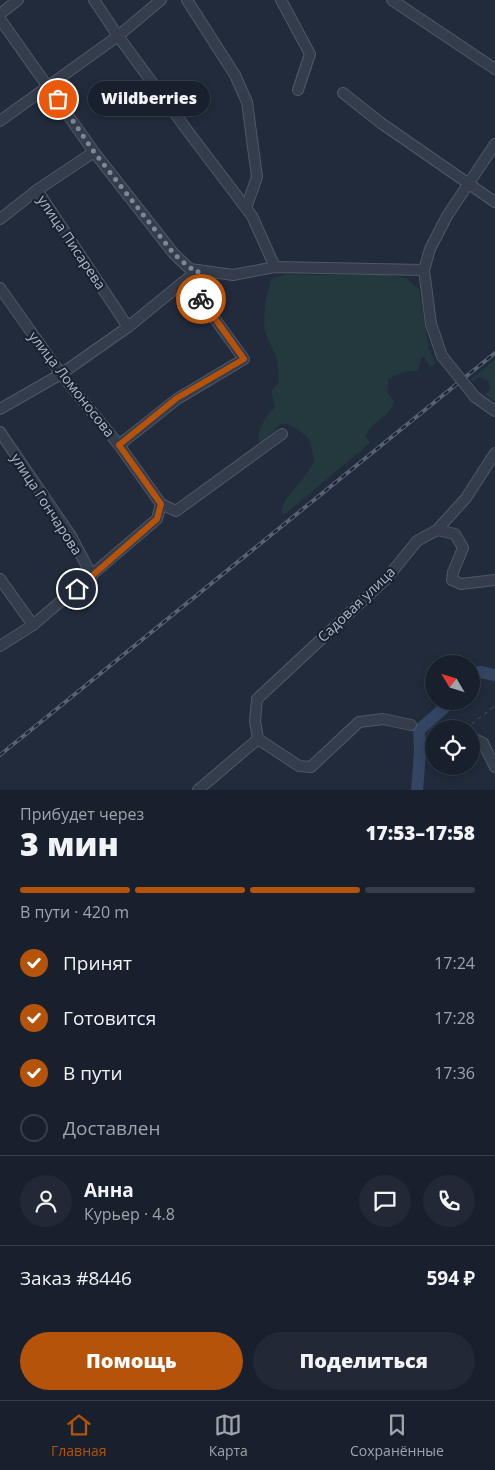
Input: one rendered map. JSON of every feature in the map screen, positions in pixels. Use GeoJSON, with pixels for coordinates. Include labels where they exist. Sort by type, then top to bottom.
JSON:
{"type":"FeatureCollection","features":[{"type":"Feature","properties":{"kind":"street"},"geometry":{"type":"LineString","coordinates":[[0,14],[18,0]]}},
{"type":"Feature","properties":{"kind":"street"},"geometry":{"type":"LineString","coordinates":[[94,0],[118,36],[252,216],[275,268]]}},
{"type":"Feature","properties":{"kind":"street"},"geometry":{"type":"LineString","coordinates":[[0,121],[118,36],[161,0]]}},
{"type":"Feature","properties":{"kind":"street"},"geometry":{"type":"LineString","coordinates":[[187,0],[235,74],[247,102],[257,177],[246,208]]}},
{"type":"Feature","properties":{"kind":"street"},"geometry":{"type":"LineString","coordinates":[[281,0],[310,54],[298,90]]}},
{"type":"Feature","properties":{"kind":"street"},"geometry":{"type":"LineString","coordinates":[[392,0],[495,69]]}},
{"type":"Feature","properties":{"kind":"street"},"geometry":{"type":"LineString","coordinates":[[0,19],[94,152],[174,254],[190,268],[233,275],[275,268],[424,270]]}},
{"type":"Feature","properties":{"kind":"street"},"geometry":{"type":"LineString","coordinates":[[343,93],[495,202]]}},
{"type":"Feature","properties":{"kind":"street"},"geometry":{"type":"LineString","coordinates":[[495,144],[447,216],[434,242],[424,270],[431,324],[442,356],[475,397],[495,411]]}},
{"type":"Feature","properties":{"kind":"street","name":"улица Писарева"},"geometry":{"type":"LineString","coordinates":[[94,152],[37,190],[128,327]]}},
{"type":"Feature","properties":{"kind":"street"},"geometry":{"type":"LineString","coordinates":[[0,219],[37,190]]}},
{"type":"Feature","properties":{"kind":"street"},"geometry":{"type":"LineString","coordinates":[[0,409],[61,374],[128,327],[198,270]]}},
{"type":"Feature","properties":{"kind":"street"},"geometry":{"type":"LineString","coordinates":[[119,445],[177,398],[244,359],[199,297],[198,270]]}},
{"type":"Feature","properties":{"kind":"street","name":"улица Ломоносова"},"geometry":{"type":"LineString","coordinates":[[0,288],[61,374],[119,445],[161,504]]}},
{"type":"Feature","properties":{"kind":"street","name":"улица Гончарова"},"geometry":{"type":"LineString","coordinates":[[0,432],[71,536],[92,576]]}},
{"type":"Feature","properties":{"kind":"street"},"geometry":{"type":"LineString","coordinates":[[0,646],[33,625],[157,519],[161,504],[176,511],[282,434]]}},
{"type":"Feature","properties":{"kind":"street","name":"Садовая улица"},"geometry":{"type":"LineString","coordinates":[[258,739],[254,721],[257,699],[386,578],[417,542],[437,530],[466,498],[495,452]]}},
{"type":"Feature","properties":{"kind":"street"},"geometry":{"type":"LineString","coordinates":[[437,530],[455,534],[463,548],[453,572],[452,580],[461,584],[495,580]]}},
{"type":"Feature","properties":{"kind":"street"},"geometry":{"type":"LineString","coordinates":[[0,579],[33,625]]}},
{"type":"Feature","properties":{"kind":"street"},"geometry":{"type":"LineString","coordinates":[[198,790],[258,739],[299,766],[311,767],[358,722],[383,719],[411,725]]}},
{"type":"Feature","properties":{"kind":"street"},"geometry":{"type":"LineString","coordinates":[[480,742],[495,767]]}},
{"type":"Feature","properties":{"kind":"path"},"geometry":{"type":"LineString","coordinates":[[477,720],[495,706]]}},
{"type":"Feature","properties":{"kind":"green space"},"geometry":{"type":"Polygon","coordinates":[[[285,274],[391,275],[406,278],[419,289],[429,349],[436,364],[430,367],[424,356],[421,359],[418,371],[404,372],[388,379],[388,393],[394,401],[389,411],[368,431],[366,437],[370,443],[284,515],[281,510],[286,499],[309,471],[314,461],[310,441],[304,434],[288,424],[281,424],[263,442],[260,442],[259,438],[260,429],[275,407],[271,391],[279,382],[277,359],[264,329],[265,304],[271,279],[285,274]]]}},
{"type":"Feature","properties":{"kind":"green space"},"geometry":{"type":"Polygon","coordinates":[[[495,360],[495,402],[484,394],[490,390],[488,381],[479,377],[473,382],[471,379],[495,360]]]}},
{"type":"Feature","properties":{"kind":"waterway"},"geometry":{"type":"LineString","coordinates":[[480,672],[495,675]]}},
{"type":"Feature","properties":{"kind":"waterway"},"geometry":{"type":"LineString","coordinates":[[417,790],[420,752],[419,730],[442,710]]}},
{"type":"Feature","properties":{"kind":"railway"},"geometry":{"type":"LineString","coordinates":[[0,755],[495,353]]}},
{"type":"Feature","properties":{"kind":"way so far"},"geometry":{"type":"LineString","coordinates":[[58,99],[94,152],[174,254],[183,264],[198,270],[199,297],[201,299]]}},
{"type":"Feature","properties":{"kind":"place","name":"Wildberries"},"geometry":{"type":"Point","coordinates":[58,99]}},
{"type":"Feature","properties":{"kind":"route"},"geometry":{"type":"LineString","coordinates":[[77,589],[157,519],[161,504],[119,445],[177,398],[244,359],[201,299]]}}]}
